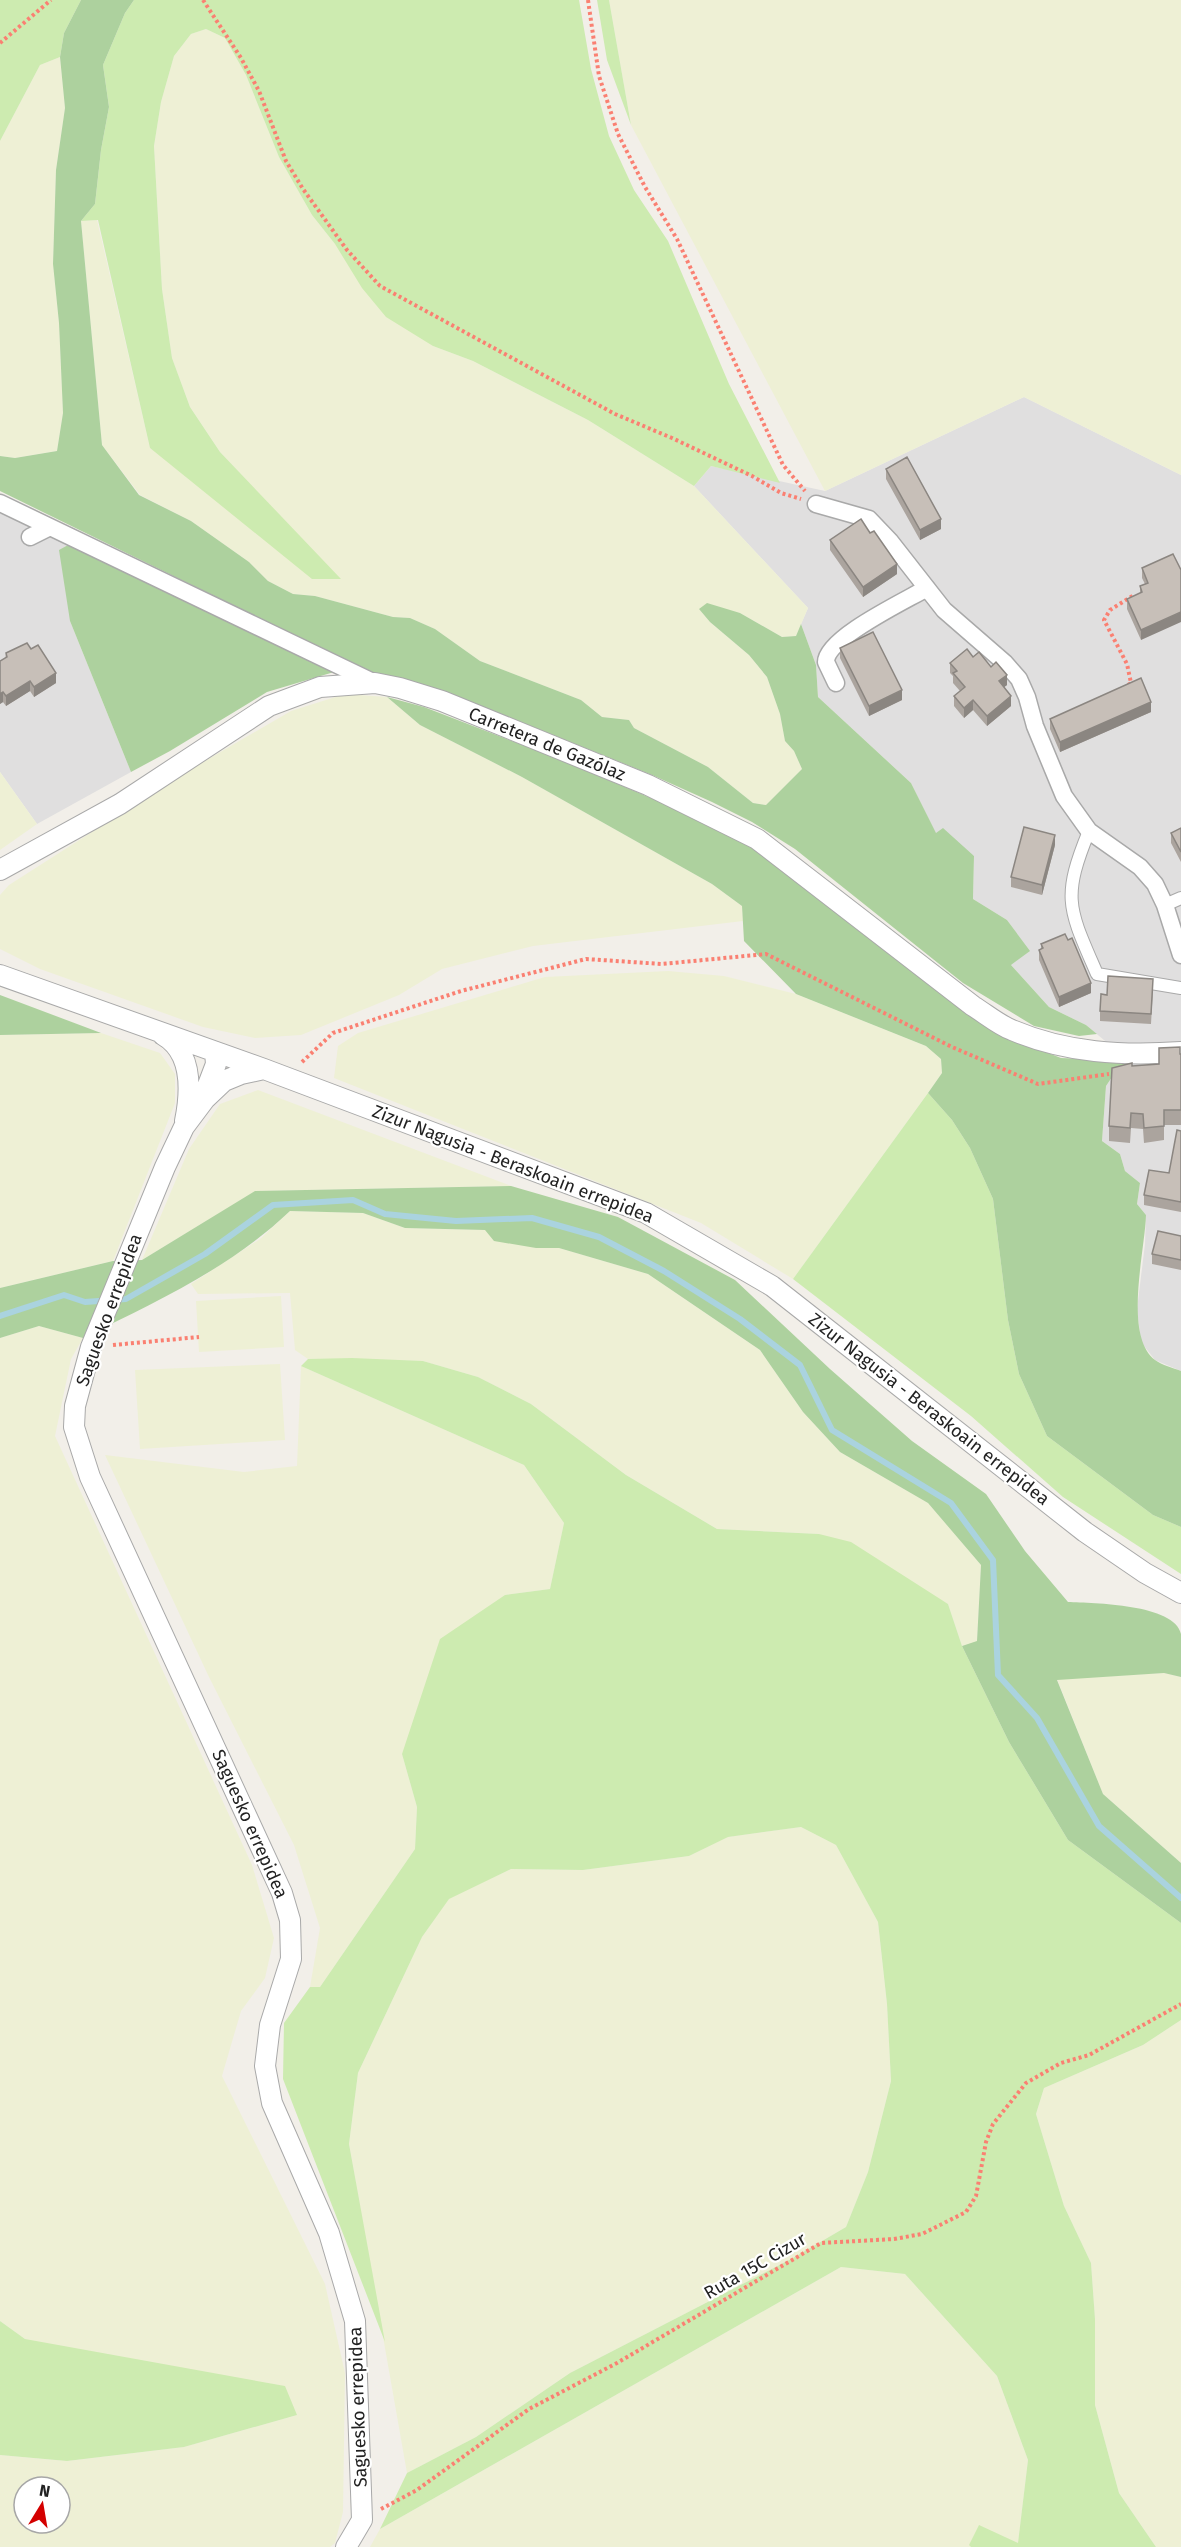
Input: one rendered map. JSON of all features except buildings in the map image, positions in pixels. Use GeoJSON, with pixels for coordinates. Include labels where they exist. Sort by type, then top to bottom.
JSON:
{"type":"FeatureCollection","features":[{"type":"Feature","properties":{"kind":"street"},"geometry":{"type":"LineString","coordinates":[[0,503],[375,683]]}},
{"type":"Feature","properties":{"kind":"street"},"geometry":{"type":"LineString","coordinates":[[816,504],[868,519],[890,542],[944,610],[1005,663],[1018,679],[1040,724],[1064,796],[1089,831],[1140,867],[1155,884],[1165,905],[1181,955]]}},
{"type":"Feature","properties":{"kind":"street"},"geometry":{"type":"LineString","coordinates":[[30,537],[50,527]]}},
{"type":"Feature","properties":{"kind":"street"},"geometry":{"type":"LineString","coordinates":[[836,683],[826,665],[825,658],[829,650],[854,630],[927,588]]}},
{"type":"Feature","properties":{"kind":"street","name":"Carretera de Gazólaz"},"geometry":{"type":"LineString","coordinates":[[0,870],[100,816],[269,706],[320,687],[375,683],[442,701],[648,785],[720,819],[766,846],[973,1006],[1010,1030],[1066,1048],[1125,1054],[1181,1052]]}},
{"type":"Feature","properties":{"kind":"street"},"geometry":{"type":"LineString","coordinates":[[1089,831],[1074,868],[1070,894],[1075,923],[1097,974],[1181,988]]}},
{"type":"Feature","properties":{"kind":"street"},"geometry":{"type":"LineString","coordinates":[[1165,905],[1181,898]]}},
{"type":"Feature","properties":{"kind":"street","name":"Zizur Nagusia - Beraskoain errepidea"},"geometry":{"type":"LineString","coordinates":[[0,975],[264,1069],[646,1213],[772,1286],[812,1315],[1085,1532],[1145,1573],[1181,1593]]}},
{"type":"Feature","properties":{"kind":"street"},"geometry":{"type":"LineString","coordinates":[[149,1028],[175,1042],[190,1078],[190,1098],[184,1127]]}},
{"type":"Feature","properties":{"kind":"street"},"geometry":{"type":"LineString","coordinates":[[200,1105],[216,1064],[214,1052]]}},
{"type":"Feature","properties":{"kind":"street"},"geometry":{"type":"LineString","coordinates":[[184,1127],[200,1105],[224,1081],[240,1074],[264,1069]]}},
{"type":"Feature","properties":{"kind":"street","name":"Saguesko errepidea"},"geometry":{"type":"LineString","coordinates":[[184,1127],[91,1347],[73,1415],[78,1444],[90,1477],[277,1883],[290,1920],[291,1959],[270,2025],[265,2066],[272,2103],[329,2233],[355,2321],[362,2520]]}},
{"type":"Feature","properties":{"kind":"street"},"geometry":{"type":"LineString","coordinates":[[346,2547],[362,2520]]}},
{"type":"Feature","properties":{"kind":"path"},"geometry":{"type":"LineString","coordinates":[[0,43],[51,0]]}},
{"type":"Feature","properties":{"kind":"path"},"geometry":{"type":"LineString","coordinates":[[203,0],[241,58],[258,90],[286,161],[303,189],[347,250],[380,286],[615,414],[752,476],[781,493],[816,504]]}},
{"type":"Feature","properties":{"kind":"path"},"geometry":{"type":"LineString","coordinates":[[588,0],[599,76],[618,134],[645,187],[677,239],[783,465],[816,504]]}},
{"type":"Feature","properties":{"kind":"path"},"geometry":{"type":"LineString","coordinates":[[1120,690],[1131,683],[1127,664],[1104,620],[1110,610],[1134,595]]}},
{"type":"Feature","properties":{"kind":"path"},"geometry":{"type":"LineString","coordinates":[[285,1077],[333,1033],[461,991],[586,960],[662,964],[766,954],[952,1047],[1038,1084],[1116,1073]]}},
{"type":"Feature","properties":{"kind":"path"},"geometry":{"type":"LineString","coordinates":[[91,1347],[199,1337]]}},
{"type":"Feature","properties":{"kind":"path","name":"Ruta 15C Cizur"},"geometry":{"type":"LineString","coordinates":[[362,2520],[417,2490],[529,2409],[617,2362],[821,2243],[894,2239],[922,2234],[966,2212],[976,2196],[986,2142],[993,2124],[1026,2083],[1061,2063],[1089,2055],[1181,2004]]}},
{"type":"Feature","properties":{"kind":"shaded area"},"geometry":{"type":"Polygon","coordinates":[[[1024,397],[1181,475],[1181,1371],[1155,1360],[1141,1342],[1137,1309],[1146,1215],[1137,1204],[1140,1183],[1125,1171],[1120,1154],[1102,1141],[1106,1086],[1129,1061],[1086,1025],[1049,1007],[1011,965],[1029,951],[1007,920],[973,899],[974,856],[936,834],[911,783],[818,697],[816,665],[801,624],[808,608],[694,486],[711,466],[825,491],[1024,397]]]}},
{"type":"Feature","properties":{"kind":"shaded area"},"geometry":{"type":"Polygon","coordinates":[[[4,512],[70,544],[70,621],[131,772],[37,824],[0,772],[0,514],[4,512]]]}},
{"type":"Feature","properties":{"kind":"green space"},"geometry":{"type":"Polygon","coordinates":[[[0,0],[81,0],[64,33],[60,57],[40,65],[0,141],[0,0]]]}},
{"type":"Feature","properties":{"kind":"green space"},"geometry":{"type":"Polygon","coordinates":[[[81,0],[134,0],[125,13],[103,65],[109,107],[95,204],[81,221],[102,445],[139,495],[191,521],[249,562],[268,581],[293,594],[315,596],[393,617],[410,618],[435,629],[480,661],[581,700],[602,717],[629,720],[634,728],[708,767],[753,803],[766,805],[802,769],[794,751],[785,741],[780,714],[767,677],[749,655],[710,622],[699,609],[707,603],[740,613],[782,637],[796,636],[801,624],[816,665],[818,697],[911,783],[936,833],[943,828],[974,856],[973,899],[1007,920],[1030,951],[1011,965],[1049,1007],[1086,1025],[1097,1034],[1079,1036],[1034,1026],[963,983],[795,849],[752,822],[712,802],[652,775],[449,693],[365,670],[0,491],[0,456],[15,458],[57,451],[63,413],[59,323],[53,264],[56,170],[65,108],[60,57],[64,33],[81,0]]]}},
{"type":"Feature","properties":{"kind":"green space"},"geometry":{"type":"Polygon","coordinates":[[[134,0],[579,0],[591,69],[609,136],[634,190],[668,241],[729,384],[780,483],[711,466],[694,486],[588,420],[473,361],[433,346],[386,317],[362,288],[335,244],[312,215],[279,157],[246,75],[225,38],[206,29],[191,34],[174,56],[161,102],[154,146],[162,289],[172,358],[190,407],[220,452],[341,579],[312,579],[150,448],[98,220],[81,221],[95,204],[109,107],[103,65],[125,13],[134,0]]]}},
{"type":"Feature","properties":{"kind":"green space"},"geometry":{"type":"Polygon","coordinates":[[[597,0],[609,0],[631,125],[607,60],[597,0]]]}},
{"type":"Feature","properties":{"kind":"green space"},"geometry":{"type":"Polygon","coordinates":[[[609,0],[1181,0],[1181,475],[1024,397],[825,491],[631,125],[609,0]]]}},
{"type":"Feature","properties":{"kind":"green space"},"geometry":{"type":"Polygon","coordinates":[[[206,29],[225,38],[246,75],[279,157],[312,215],[335,244],[433,346],[473,361],[588,420],[694,486],[808,608],[796,636],[782,637],[740,613],[699,609],[710,622],[749,655],[767,677],[780,714],[785,741],[794,751],[802,769],[766,805],[753,803],[708,767],[634,728],[629,720],[602,717],[581,700],[480,661],[435,629],[410,618],[393,617],[315,596],[293,594],[268,581],[249,562],[191,521],[140,495],[102,445],[81,221],[97,220],[150,448],[340,579],[220,452],[190,407],[172,358],[162,289],[154,146],[161,102],[174,56],[191,34],[206,29]]]}},
{"type":"Feature","properties":{"kind":"green space"},"geometry":{"type":"Polygon","coordinates":[[[60,57],[65,108],[56,170],[53,264],[59,323],[63,413],[57,451],[15,458],[0,456],[0,141],[40,65],[60,57]]]}},
{"type":"Feature","properties":{"kind":"green space"},"geometry":{"type":"Polygon","coordinates":[[[70,544],[334,672],[267,692],[131,772],[70,621],[59,550],[70,544]]]}},
{"type":"Feature","properties":{"kind":"green space"},"geometry":{"type":"Polygon","coordinates":[[[345,694],[387,697],[420,725],[522,777],[712,884],[742,906],[743,921],[533,946],[442,969],[399,995],[301,1035],[255,1038],[203,1027],[40,969],[0,949],[0,895],[9,885],[181,775],[291,711],[345,694]]]}},
{"type":"Feature","properties":{"kind":"green space"},"geometry":{"type":"Polygon","coordinates":[[[387,697],[424,707],[551,756],[670,806],[746,843],[1012,1039],[1061,1058],[1129,1061],[1131,1069],[1112,1077],[1106,1086],[1102,1141],[1120,1154],[1125,1171],[1140,1183],[1137,1204],[1146,1215],[1138,1313],[1145,1348],[1155,1360],[1181,1371],[1181,1527],[1153,1515],[1047,1436],[1019,1374],[1008,1320],[993,1199],[970,1148],[952,1120],[928,1093],[942,1073],[941,1059],[926,1046],[796,994],[744,941],[742,906],[712,884],[522,777],[420,725],[387,697]]]}},
{"type":"Feature","properties":{"kind":"green space"},"geometry":{"type":"Polygon","coordinates":[[[0,772],[37,824],[0,850],[0,772]]]}},
{"type":"Feature","properties":{"kind":"green space"},"geometry":{"type":"Polygon","coordinates":[[[668,971],[724,976],[796,994],[926,1046],[941,1059],[942,1073],[793,1279],[701,1223],[334,1078],[338,1046],[358,1033],[545,977],[668,971]]]}},
{"type":"Feature","properties":{"kind":"green space"},"geometry":{"type":"Polygon","coordinates":[[[0,995],[101,1033],[0,1035],[0,995]]]}},
{"type":"Feature","properties":{"kind":"green space"},"geometry":{"type":"Polygon","coordinates":[[[101,1033],[160,1053],[175,1074],[175,1103],[113,1261],[0,1288],[0,1035],[101,1033]]]}},
{"type":"Feature","properties":{"kind":"green space"},"geometry":{"type":"Polygon","coordinates":[[[258,1090],[511,1186],[256,1191],[142,1260],[189,1149],[220,1104],[258,1090]]]}},
{"type":"Feature","properties":{"kind":"green space"},"geometry":{"type":"Polygon","coordinates":[[[928,1093],[952,1120],[970,1148],[993,1199],[1008,1320],[1019,1374],[1047,1436],[1153,1515],[1181,1527],[1181,1574],[1063,1497],[971,1416],[793,1279],[928,1093]]]}},
{"type":"Feature","properties":{"kind":"green space"},"geometry":{"type":"Polygon","coordinates":[[[511,1186],[618,1217],[735,1280],[830,1369],[912,1441],[986,1494],[1025,1551],[1068,1602],[1132,1607],[1164,1616],[1175,1624],[1181,1634],[1181,1677],[1164,1673],[1057,1680],[1103,1794],[1181,1863],[1181,1923],[1068,1840],[1009,1742],[962,1646],[977,1641],[981,1565],[928,1503],[840,1452],[803,1412],[760,1350],[648,1274],[559,1248],[536,1248],[494,1241],[485,1230],[405,1228],[363,1213],[290,1211],[267,1232],[217,1267],[165,1297],[83,1338],[39,1326],[0,1338],[0,1288],[113,1261],[142,1260],[255,1191],[511,1186]]]}},
{"type":"Feature","properties":{"kind":"green space"},"geometry":{"type":"Polygon","coordinates":[[[290,1211],[363,1213],[405,1228],[486,1230],[536,1248],[559,1248],[648,1274],[760,1350],[803,1412],[840,1452],[928,1503],[981,1565],[977,1642],[962,1646],[948,1604],[819,1534],[717,1529],[626,1475],[531,1404],[478,1377],[423,1361],[308,1359],[295,1350],[290,1293],[198,1294],[191,1284],[260,1239],[290,1211]]]}},
{"type":"Feature","properties":{"kind":"green space"},"geometry":{"type":"Polygon","coordinates":[[[281,1296],[284,1347],[199,1352],[196,1301],[281,1296]]]}},
{"type":"Feature","properties":{"kind":"green space"},"geometry":{"type":"Polygon","coordinates":[[[39,1326],[83,1338],[71,1359],[55,1436],[252,1865],[274,1938],[265,1978],[241,2011],[222,2076],[325,2284],[345,2373],[343,2512],[335,2543],[330,2547],[0,2547],[0,2455],[67,2461],[184,2447],[297,2415],[25,2339],[0,2321],[0,1338],[39,1326]]]}},
{"type":"Feature","properties":{"kind":"green space"},"geometry":{"type":"Polygon","coordinates":[[[308,1359],[423,1361],[478,1377],[531,1404],[626,1475],[717,1529],[819,1534],[851,1542],[948,1604],[962,1646],[1009,1742],[1068,1840],[1181,1923],[1181,2020],[1143,2045],[1044,2088],[1036,2114],[1064,2206],[1091,2263],[1095,2319],[1095,2405],[1119,2493],[1156,2547],[971,2547],[969,2545],[979,2525],[1018,2543],[1028,2460],[997,2376],[905,2274],[841,2267],[380,2529],[407,2473],[476,2437],[570,2373],[793,2258],[846,2227],[868,2172],[891,2081],[887,2004],[878,1922],[836,1845],[801,1827],[728,1837],[689,1856],[583,1870],[511,1869],[449,1899],[422,1937],[358,2073],[349,2144],[385,2342],[283,2079],[284,2023],[310,1987],[320,1987],[415,1849],[417,1807],[402,1754],[440,1639],[505,1595],[550,1589],[564,1523],[524,1465],[301,1366],[308,1359]]]}},
{"type":"Feature","properties":{"kind":"green space"},"geometry":{"type":"Polygon","coordinates":[[[280,1364],[285,1440],[140,1449],[135,1370],[280,1364]]]}},
{"type":"Feature","properties":{"kind":"green space"},"geometry":{"type":"Polygon","coordinates":[[[301,1366],[524,1465],[564,1523],[550,1589],[505,1595],[402,1754],[417,1807],[415,1849],[320,1987],[310,1987],[320,1928],[294,1845],[209,1677],[105,1455],[244,1472],[297,1466],[301,1366]]]}},
{"type":"Feature","properties":{"kind":"green space"},"geometry":{"type":"Polygon","coordinates":[[[1164,1673],[1181,1677],[1181,1863],[1103,1794],[1057,1679],[1164,1673]]]}},
{"type":"Feature","properties":{"kind":"green space"},"geometry":{"type":"Polygon","coordinates":[[[801,1827],[836,1845],[878,1922],[887,2004],[891,2081],[868,2172],[846,2227],[793,2258],[570,2373],[476,2437],[407,2473],[349,2144],[358,2073],[422,1937],[449,1898],[511,1869],[583,1870],[689,1856],[727,1837],[801,1827]]]}},
{"type":"Feature","properties":{"kind":"green space"},"geometry":{"type":"Polygon","coordinates":[[[1181,2020],[1181,2547],[1156,2547],[1119,2493],[1095,2405],[1095,2319],[1091,2263],[1064,2206],[1036,2114],[1044,2088],[1143,2045],[1181,2020]]]}},
{"type":"Feature","properties":{"kind":"green space"},"geometry":{"type":"Polygon","coordinates":[[[841,2267],[905,2274],[997,2376],[1028,2460],[1018,2544],[969,2544],[971,2547],[370,2547],[380,2529],[841,2267]]]}},
{"type":"Feature","properties":{"kind":"green space"},"geometry":{"type":"Polygon","coordinates":[[[0,2321],[25,2339],[285,2386],[297,2415],[184,2447],[67,2461],[0,2455],[0,2321]]]}},
{"type":"Feature","properties":{"kind":"waterway"},"geometry":{"type":"LineString","coordinates":[[0,1316],[64,1295],[85,1302],[126,1299],[205,1254],[273,1205],[353,1200],[385,1214],[456,1221],[532,1218],[599,1237],[664,1271],[740,1319],[800,1365],[832,1430],[951,1503],[993,1560],[998,1675],[1037,1718],[1099,1826],[1181,1898]]}}]}
